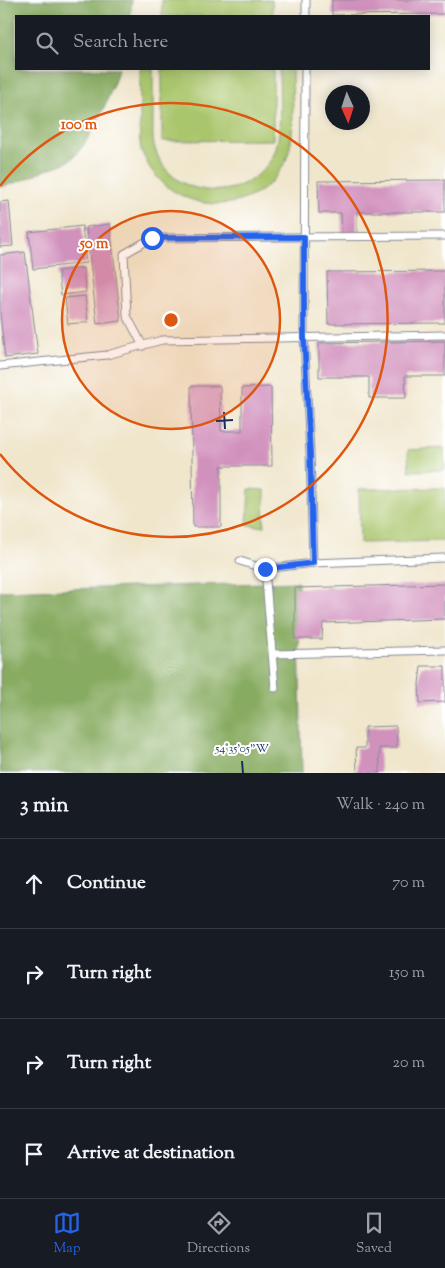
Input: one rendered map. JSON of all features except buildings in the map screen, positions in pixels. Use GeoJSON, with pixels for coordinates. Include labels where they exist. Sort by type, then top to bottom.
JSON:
{"type":"FeatureCollection","features":[{"type":"Feature","properties":{"kind":"lane"},"geometry":{"type":"LineString","coordinates":[[306,0],[306,15]]}},
{"type":"Feature","properties":{"kind":"lane"},"geometry":{"type":"LineString","coordinates":[[305,70],[304,337],[313,563]]}},
{"type":"Feature","properties":{"kind":"lane"},"geometry":{"type":"LineString","coordinates":[[143,346],[127,316],[124,254],[152,238],[445,236]]}},
{"type":"Feature","properties":{"kind":"lane"},"geometry":{"type":"LineString","coordinates":[[0,366],[107,355],[162,340],[445,335]]}},
{"type":"Feature","properties":{"kind":"lane"},"geometry":{"type":"LineString","coordinates":[[240,562],[265,569],[313,563],[445,558]]}},
{"type":"Feature","properties":{"kind":"lane"},"geometry":{"type":"LineString","coordinates":[[265,569],[275,688]]}},
{"type":"Feature","properties":{"kind":"lane"},"geometry":{"type":"LineString","coordinates":[[273,654],[445,650]]}},
{"type":"Feature","properties":{"kind":"green space"},"geometry":{"type":"Polygon","coordinates":[[[0,0],[132,0],[130,15],[15,15],[15,70],[118,70],[111,91],[92,132],[69,161],[0,187],[0,0]]]}},
{"type":"Feature","properties":{"kind":"green space"},"geometry":{"type":"Polygon","coordinates":[[[162,0],[272,0],[273,15],[162,15],[162,0]]]}},
{"type":"Feature","properties":{"kind":"green space"},"geometry":{"type":"Polygon","coordinates":[[[140,70],[153,70],[153,140],[162,164],[175,178],[191,186],[209,190],[228,189],[245,183],[261,172],[273,156],[279,126],[279,70],[292,70],[293,116],[289,151],[286,160],[272,181],[254,195],[233,202],[210,204],[189,199],[169,188],[152,171],[141,149],[140,70]]]}},
{"type":"Feature","properties":{"kind":"green space"},"geometry":{"type":"Polygon","coordinates":[[[162,70],[273,70],[273,140],[162,141],[162,70]]]}},
{"type":"Feature","properties":{"kind":"green space"},"geometry":{"type":"Polygon","coordinates":[[[444,448],[445,470],[409,471],[408,450],[444,448]]]}},
{"type":"Feature","properties":{"kind":"green space"},"geometry":{"type":"Polygon","coordinates":[[[445,488],[445,541],[360,543],[359,489],[445,488]]]}},
{"type":"Feature","properties":{"kind":"green space"},"geometry":{"type":"Polygon","coordinates":[[[249,489],[265,490],[264,527],[247,525],[249,489]]]}},
{"type":"Feature","properties":{"kind":"green space"},"geometry":{"type":"Polygon","coordinates":[[[298,582],[302,773],[0,773],[0,591],[298,582]]]}},
{"type":"Feature","properties":{"kind":"route"},"geometry":{"type":"LineString","coordinates":[[152,238],[304,237],[304,337],[313,563],[265,569]]}}]}
